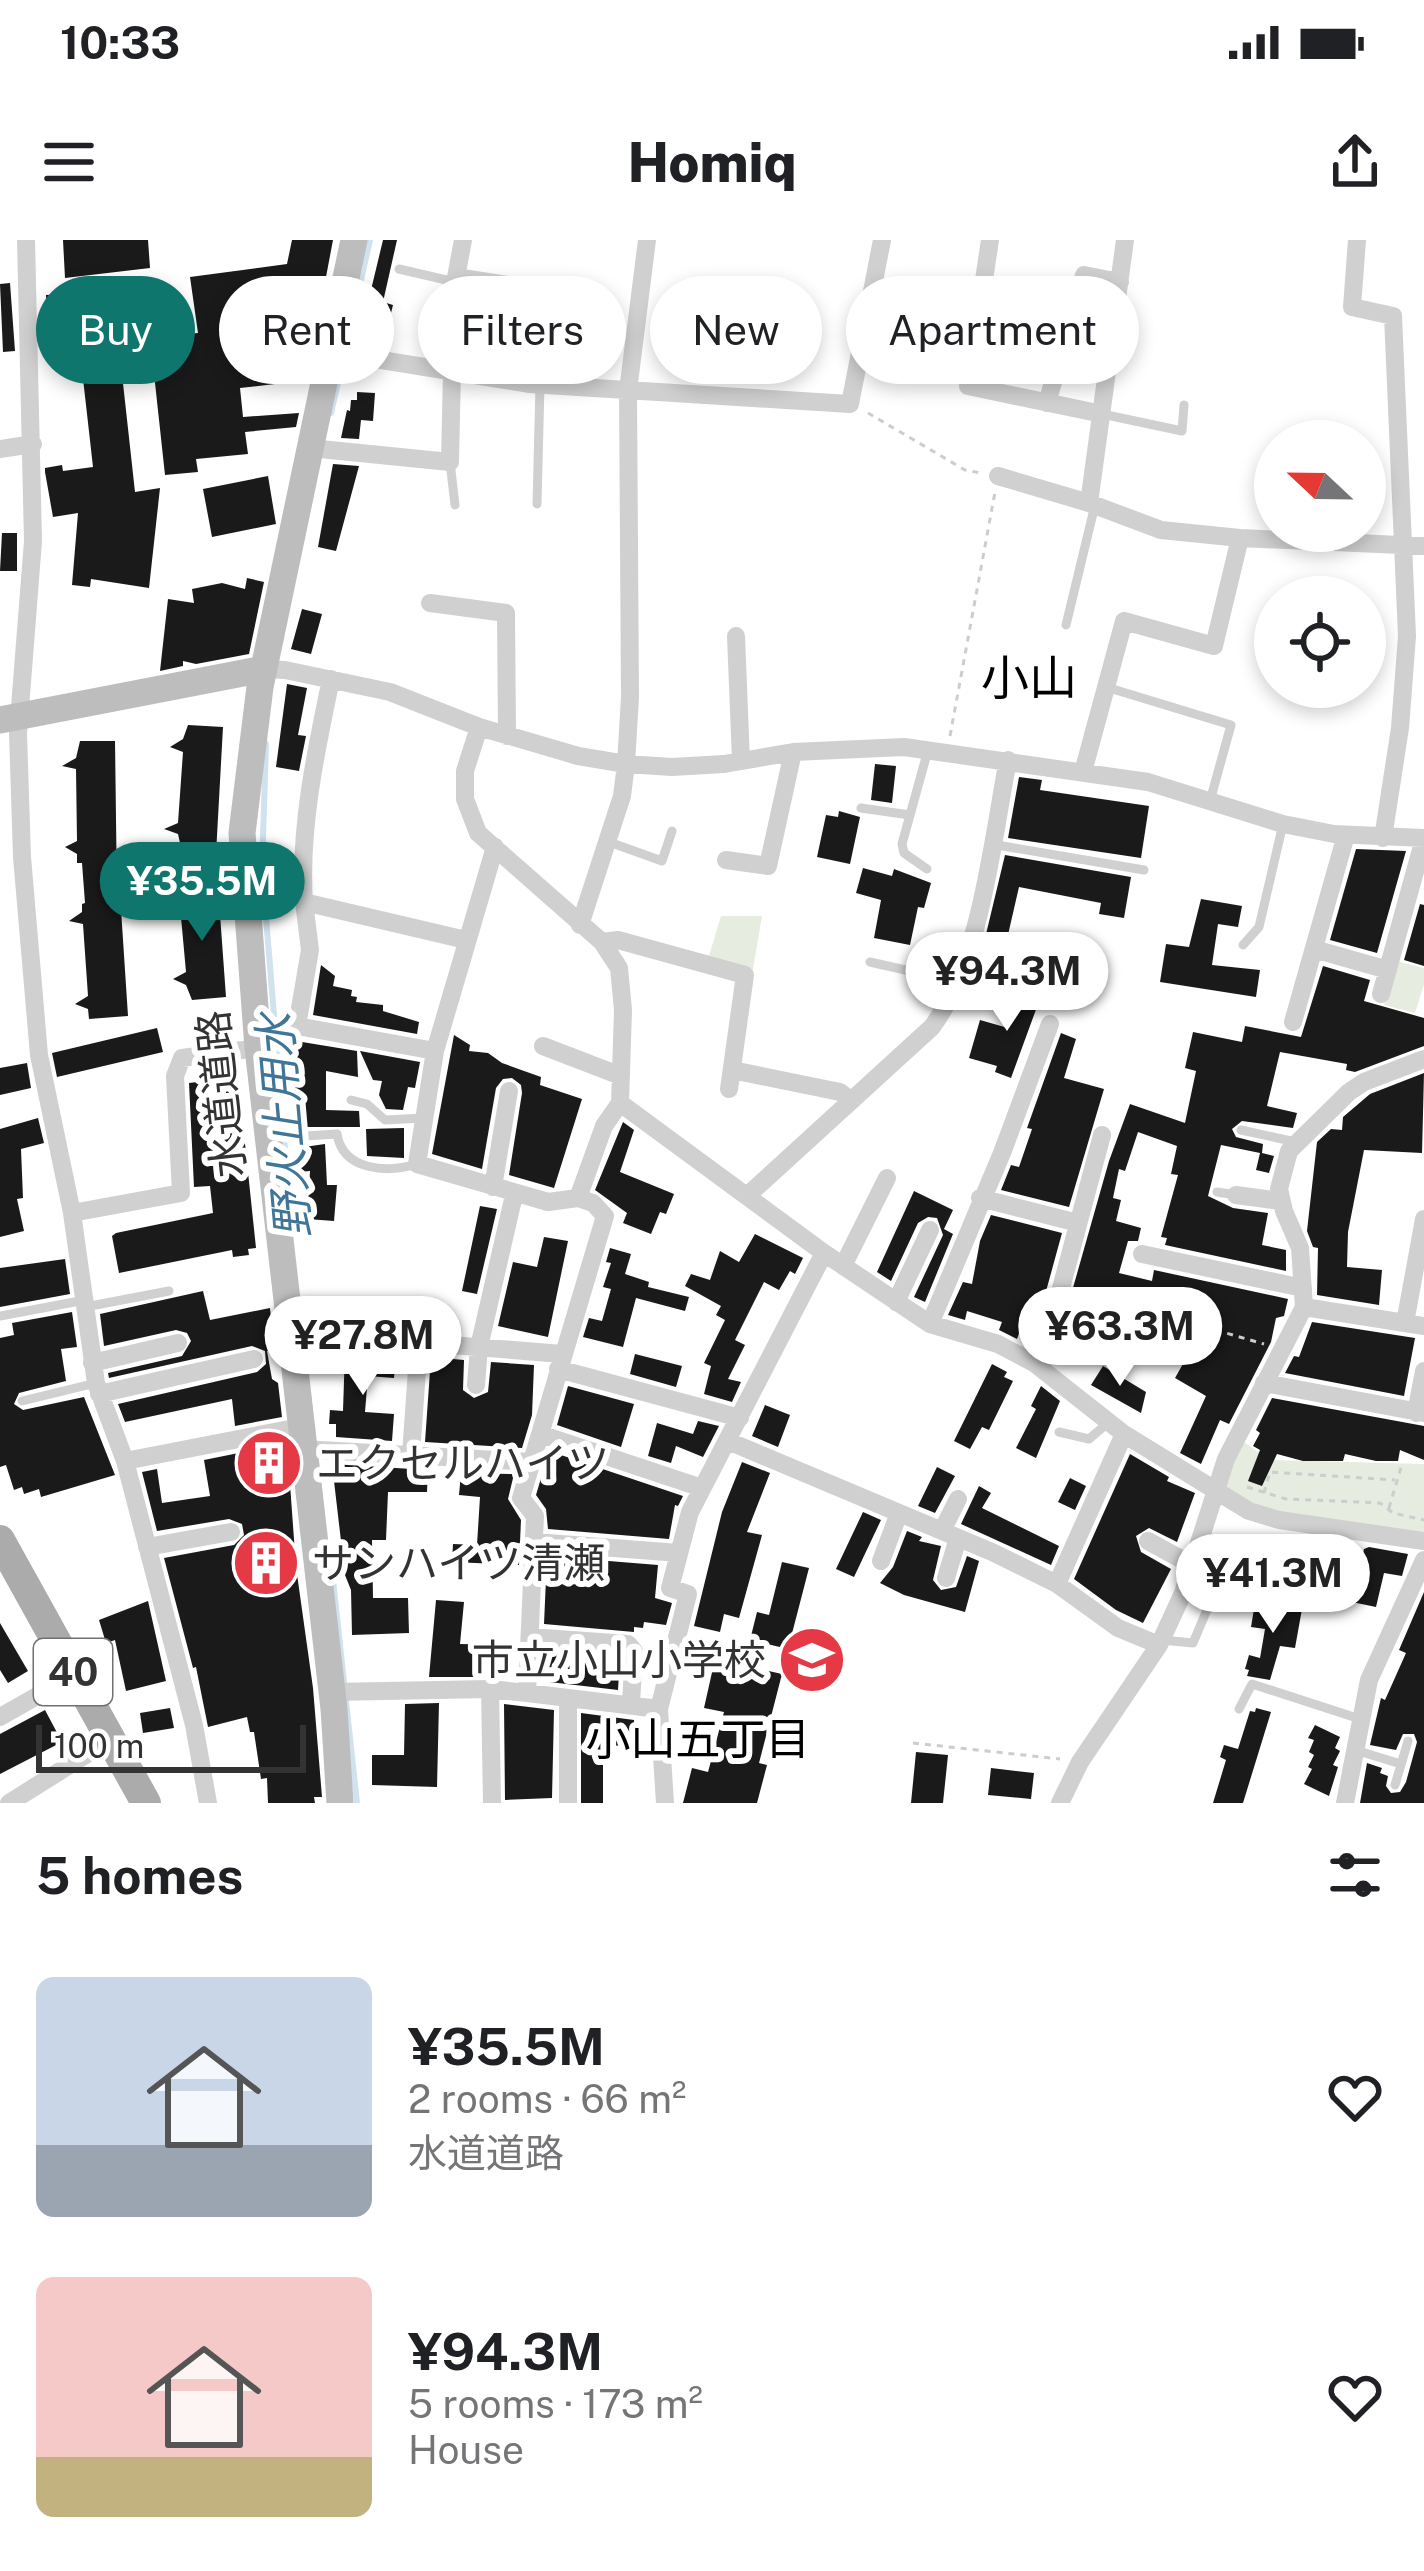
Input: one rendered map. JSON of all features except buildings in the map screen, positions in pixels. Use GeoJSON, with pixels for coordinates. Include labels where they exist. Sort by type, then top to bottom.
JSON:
{"type":"FeatureCollection","features":[{"type":"Feature","properties":{"kind":"main road","name":"40"},"geometry":{"type":"LineString","coordinates":[[0,1540],[146,1803]]}},
{"type":"Feature","properties":{"kind":"street"},"geometry":{"type":"LineString","coordinates":[[26,240],[33,541],[9,718],[40,1055],[72,1213],[96,1380],[125,1462],[194,1725],[208,1803]]}},
{"type":"Feature","properties":{"kind":"street","name":"水道道路"},"geometry":{"type":"LineString","coordinates":[[347,276],[354,240]]}},
{"type":"Feature","properties":{"kind":"street"},"geometry":{"type":"LineString","coordinates":[[457,276],[463,240]]}},
{"type":"Feature","properties":{"kind":"street"},"geometry":{"type":"LineString","coordinates":[[580,925],[609,842],[626,764],[630,697],[628,392],[647,240]]}},
{"type":"Feature","properties":{"kind":"street"},"geometry":{"type":"LineString","coordinates":[[534,384],[850,404],[882,240]]}},
{"type":"Feature","properties":{"kind":"street"},"geometry":{"type":"LineString","coordinates":[[990,240],[968,386],[1102,414]]}},
{"type":"Feature","properties":{"kind":"street"},"geometry":{"type":"LineString","coordinates":[[1121,276],[1125,240]]}},
{"type":"Feature","properties":{"kind":"street"},"geometry":{"type":"LineString","coordinates":[[1357,240],[1352,307],[1394,316],[1414,545],[1404,680],[1383,838]]}},
{"type":"Feature","properties":{"kind":"street","name":"水道道路"},"geometry":{"type":"LineString","coordinates":[[325,384],[264,670],[242,833],[257,1048],[276,1138],[309,1444],[343,1693],[340,1803]]}},
{"type":"Feature","properties":{"kind":"street"},"geometry":{"type":"LineString","coordinates":[[310,448],[450,462],[447,384]]}},
{"type":"Feature","properties":{"kind":"street"},"geometry":{"type":"LineString","coordinates":[[1047,403],[1052,384]]}},
{"type":"Feature","properties":{"kind":"street"},"geometry":{"type":"LineString","coordinates":[[1092,504],[1106,384]]}},
{"type":"Feature","properties":{"kind":"street"},"geometry":{"type":"LineString","coordinates":[[0,448],[33,444]]}},
{"type":"Feature","properties":{"kind":"street"},"geometry":{"type":"LineString","coordinates":[[998,476],[1161,530],[1254,538]]}},
{"type":"Feature","properties":{"kind":"street"},"geometry":{"type":"LineString","coordinates":[[1083,772],[1124,621],[1214,646],[1240,538]]}},
{"type":"Feature","properties":{"kind":"street"},"geometry":{"type":"LineString","coordinates":[[430,604],[506,613],[507,736]]}},
{"type":"Feature","properties":{"kind":"street"},"geometry":{"type":"LineString","coordinates":[[736,636],[740,761]]}},
{"type":"Feature","properties":{"kind":"street"},"geometry":{"type":"LineString","coordinates":[[9,718],[285,670],[390,692],[479,728],[626,764],[672,767],[866,747],[938,750],[1148,782],[1283,824],[1346,835],[1424,838],[1381,994]]}},
{"type":"Feature","properties":{"kind":"street"},"geometry":{"type":"LineString","coordinates":[[331,680],[304,853],[310,950],[297,1026],[435,1052]]}},
{"type":"Feature","properties":{"kind":"street"},"geometry":{"type":"LineString","coordinates":[[479,728],[465,771],[464,799],[478,833],[602,942],[619,968],[623,1010],[620,1103],[604,1126],[578,1198]]}},
{"type":"Feature","properties":{"kind":"street"},"geometry":{"type":"LineString","coordinates":[[726,860],[768,866],[793,752]]}},
{"type":"Feature","properties":{"kind":"street"},"geometry":{"type":"LineString","coordinates":[[748,1195],[932,1027],[951,1001],[967,957],[1008,760]]}},
{"type":"Feature","properties":{"kind":"street"},"geometry":{"type":"LineString","coordinates":[[1293,1022],[1346,835]]}},
{"type":"Feature","properties":{"kind":"street"},"geometry":{"type":"LineString","coordinates":[[495,847],[435,1052],[417,1164],[514,1195],[548,1202],[578,1198],[593,1202],[605,1216],[521,1498],[535,1516],[527,1693]]}},
{"type":"Feature","properties":{"kind":"street"},"geometry":{"type":"LineString","coordinates":[[304,902],[466,940]]}},
{"type":"Feature","properties":{"kind":"street"},"geometry":{"type":"LineString","coordinates":[[602,942],[618,940],[745,975],[731,1080],[840,1092],[851,1101]]}},
{"type":"Feature","properties":{"kind":"street"},"geometry":{"type":"LineString","coordinates":[[1314,949],[1388,970]]}},
{"type":"Feature","properties":{"kind":"street"},"geometry":{"type":"LineString","coordinates":[[930,1324],[1050,1024]]}},
{"type":"Feature","properties":{"kind":"street"},"geometry":{"type":"LineString","coordinates":[[543,1046],[621,1076]]}},
{"type":"Feature","properties":{"kind":"street"},"geometry":{"type":"LineString","coordinates":[[72,1213],[181,1192],[175,1076],[182,1058],[257,1048]]}},
{"type":"Feature","properties":{"kind":"street"},"geometry":{"type":"LineString","coordinates":[[1060,1803],[1080,1762],[1161,1642],[1183,1594],[1217,1482],[1304,1298],[1300,1248],[1280,1201],[1282,1170],[1295,1142],[1364,1082],[1424,1059]]}},
{"type":"Feature","properties":{"kind":"street"},"geometry":{"type":"LineString","coordinates":[[494,1186],[509,1091]]}},
{"type":"Feature","properties":{"kind":"street"},"geometry":{"type":"LineString","coordinates":[[620,1103],[824,1253],[930,1324],[998,1344],[1034,1363],[1117,1428],[1217,1482],[1268,1518],[1424,1541]]}},
{"type":"Feature","properties":{"kind":"street"},"geometry":{"type":"LineString","coordinates":[[1034,1363],[1058,1297],[1102,1135]]}},
{"type":"Feature","properties":{"kind":"street"},"geometry":{"type":"LineString","coordinates":[[843,1266],[887,1178]]}},
{"type":"Feature","properties":{"kind":"street"},"geometry":{"type":"LineString","coordinates":[[1227,1193],[1280,1201]]}},
{"type":"Feature","properties":{"kind":"street"},"geometry":{"type":"LineString","coordinates":[[476,1385],[479,1347],[514,1195]]}},
{"type":"Feature","properties":{"kind":"street"},"geometry":{"type":"LineString","coordinates":[[980,1198],[1078,1222]]}},
{"type":"Feature","properties":{"kind":"street"},"geometry":{"type":"LineString","coordinates":[[1142,1253],[1415,1324],[1424,1219]]}},
{"type":"Feature","properties":{"kind":"street"},"geometry":{"type":"LineString","coordinates":[[896,1302],[930,1230]]}},
{"type":"Feature","properties":{"kind":"street"},"geometry":{"type":"LineString","coordinates":[[665,1803],[659,1708],[688,1594],[670,1588],[690,1512],[824,1253]]}},
{"type":"Feature","properties":{"kind":"street"},"geometry":{"type":"LineString","coordinates":[[299,1332],[479,1347],[560,1361],[740,1418]]}},
{"type":"Feature","properties":{"kind":"street"},"geometry":{"type":"LineString","coordinates":[[411,1454],[419,1342]]}},
{"type":"Feature","properties":{"kind":"street"},"geometry":{"type":"LineString","coordinates":[[96,1380],[178,1343]]}},
{"type":"Feature","properties":{"kind":"street"},"geometry":{"type":"LineString","coordinates":[[96,1380],[254,1359]]}},
{"type":"Feature","properties":{"kind":"street"},"geometry":{"type":"LineString","coordinates":[[1264,1383],[1420,1413],[1424,1371]]}},
{"type":"Feature","properties":{"kind":"street"},"geometry":{"type":"LineString","coordinates":[[1057,1584],[1117,1428]]}},
{"type":"Feature","properties":{"kind":"street"},"geometry":{"type":"LineString","coordinates":[[540,1434],[702,1488]]}},
{"type":"Feature","properties":{"kind":"street"},"geometry":{"type":"LineString","coordinates":[[728,1441],[950,1534],[1057,1584],[1118,1628],[1161,1642]]}},
{"type":"Feature","properties":{"kind":"street"},"geometry":{"type":"LineString","coordinates":[[125,1462],[309,1444],[532,1462]]}},
{"type":"Feature","properties":{"kind":"street"},"geometry":{"type":"LineString","coordinates":[[946,1578],[958,1499]]}},
{"type":"Feature","properties":{"kind":"street"},"geometry":{"type":"LineString","coordinates":[[881,1562],[899,1513]]}},
{"type":"Feature","properties":{"kind":"street"},"geometry":{"type":"LineString","coordinates":[[147,1546],[231,1532]]}},
{"type":"Feature","properties":{"kind":"street"},"geometry":{"type":"LineString","coordinates":[[1148,1541],[1190,1564]]}},
{"type":"Feature","properties":{"kind":"street"},"geometry":{"type":"LineString","coordinates":[[535,1542],[679,1553]]}},
{"type":"Feature","properties":{"kind":"street"},"geometry":{"type":"LineString","coordinates":[[1345,1803],[1369,1680],[1424,1560]]}},
{"type":"Feature","properties":{"kind":"street"},"geometry":{"type":"LineString","coordinates":[[530,1637],[628,1644],[634,1651],[631,1704]]}},
{"type":"Feature","properties":{"kind":"street"},"geometry":{"type":"LineString","coordinates":[[0,1717],[74,1675]]}},
{"type":"Feature","properties":{"kind":"street"},"geometry":{"type":"LineString","coordinates":[[490,1689],[492,1803]]}},
{"type":"Feature","properties":{"kind":"street"},"geometry":{"type":"LineString","coordinates":[[343,1693],[490,1689],[659,1708]]}},
{"type":"Feature","properties":{"kind":"street"},"geometry":{"type":"LineString","coordinates":[[568,1697],[568,1803]]}},
{"type":"Feature","properties":{"kind":"street"},"geometry":{"type":"LineString","coordinates":[[9,1803],[111,1739]]}},
{"type":"Feature","properties":{"kind":"lane"},"geometry":{"type":"LineString","coordinates":[[399,269],[439,276]]}},
{"type":"Feature","properties":{"kind":"lane"},"geometry":{"type":"LineString","coordinates":[[537,504],[540,385]]}},
{"type":"Feature","properties":{"kind":"lane"},"geometry":{"type":"LineString","coordinates":[[1102,414],[1182,431],[1184,405]]}},
{"type":"Feature","properties":{"kind":"lane"},"geometry":{"type":"LineString","coordinates":[[450,462],[455,505]]}},
{"type":"Feature","properties":{"kind":"lane"},"geometry":{"type":"LineString","coordinates":[[1066,625],[1092,504]]}},
{"type":"Feature","properties":{"kind":"lane"},"geometry":{"type":"LineString","coordinates":[[1106,687],[1232,725],[1210,802]]}},
{"type":"Feature","properties":{"kind":"lane"},"geometry":{"type":"LineString","coordinates":[[927,868],[904,853],[902,844],[938,750]]}},
{"type":"Feature","properties":{"kind":"lane"},"geometry":{"type":"LineString","coordinates":[[861,808],[910,815]]}},
{"type":"Feature","properties":{"kind":"lane"},"geometry":{"type":"LineString","coordinates":[[1243,945],[1259,927],[1283,824]]}},
{"type":"Feature","properties":{"kind":"lane"},"geometry":{"type":"LineString","coordinates":[[609,842],[662,861],[672,831]]}},
{"type":"Feature","properties":{"kind":"lane"},"geometry":{"type":"LineString","coordinates":[[991,844],[1144,870]]}},
{"type":"Feature","properties":{"kind":"lane"},"geometry":{"type":"LineString","coordinates":[[870,962],[958,982]]}},
{"type":"Feature","properties":{"kind":"lane"},"geometry":{"type":"LineString","coordinates":[[351,1100],[367,1104],[385,1120],[424,1118]]}},
{"type":"Feature","properties":{"kind":"lane"},"geometry":{"type":"LineString","coordinates":[[1241,1130],[1295,1142]]}},
{"type":"Feature","properties":{"kind":"lane"},"geometry":{"type":"LineString","coordinates":[[276,1138],[337,1134],[338,1143],[355,1163],[371,1168],[417,1164]]}},
{"type":"Feature","properties":{"kind":"lane"},"geometry":{"type":"LineString","coordinates":[[0,1316],[170,1291]]}},
{"type":"Feature","properties":{"kind":"lane"},"geometry":{"type":"LineString","coordinates":[[22,1401],[96,1380]]}},
{"type":"Feature","properties":{"kind":"lane"},"geometry":{"type":"LineString","coordinates":[[1058,1432],[1080,1440],[1117,1428]]}},
{"type":"Feature","properties":{"kind":"lane"},"geometry":{"type":"LineString","coordinates":[[1161,1642],[1192,1643],[1220,1579],[1227,1574],[1303,1589]]}},
{"type":"Feature","properties":{"kind":"lane"},"geometry":{"type":"LineString","coordinates":[[1239,1709],[1252,1684],[1360,1719]]}},
{"type":"Feature","properties":{"kind":"lane"},"geometry":{"type":"LineString","coordinates":[[1395,1785],[1408,1741]]}},
{"type":"Feature","properties":{"kind":"lane"},"geometry":{"type":"LineString","coordinates":[[1355,1750],[1401,1763]]}},
{"type":"Feature","properties":{"kind":"path"},"geometry":{"type":"LineString","coordinates":[[850,404],[964,470],[998,476],[938,750]]}},
{"type":"Feature","properties":{"kind":"path"},"geometry":{"type":"LineString","coordinates":[[967,957],[1073,986]]}},
{"type":"Feature","properties":{"kind":"path"},"geometry":{"type":"LineString","coordinates":[[1058,1297],[1167,1316],[1283,1350]]}},
{"type":"Feature","properties":{"kind":"path"},"geometry":{"type":"LineString","coordinates":[[1388,1509],[1402,1464]]}},
{"type":"Feature","properties":{"kind":"path"},"geometry":{"type":"LineString","coordinates":[[1263,1494],[1270,1472],[1395,1480]]}},
{"type":"Feature","properties":{"kind":"path"},"geometry":{"type":"LineString","coordinates":[[1217,1482],[1286,1499],[1381,1503],[1424,1520]]}},
{"type":"Feature","properties":{"kind":"path"},"geometry":{"type":"LineString","coordinates":[[913,1743],[1080,1762]]}},
{"type":"Feature","properties":{"kind":"shaded area"},"geometry":{"type":"Polygon","coordinates":[[[721,916],[762,916],[753,969],[709,956],[721,916]]]}},
{"type":"Feature","properties":{"kind":"shaded area"},"geometry":{"type":"Polygon","coordinates":[[[1396,961],[1424,968],[1415,1013],[1384,1005],[1396,961]]]}},
{"type":"Feature","properties":{"kind":"shaded area"},"geometry":{"type":"Polygon","coordinates":[[[1241,1440],[1270,1460],[1424,1464],[1424,1534],[1301,1517],[1262,1508],[1223,1488],[1241,1440]]]}},
{"type":"Feature","properties":{"kind":"waterway","name":"野火止用水"},"geometry":{"type":"LineString","coordinates":[[331,413],[370,240]]}},
{"type":"Feature","properties":{"kind":"waterway","name":"野火止用水"},"geometry":{"type":"LineString","coordinates":[[266,744],[262,869],[291,1221]]}},
{"type":"Feature","properties":{"kind":"waterway","name":"野火止用水"},"geometry":{"type":"LineString","coordinates":[[333,1580],[357,1803]]}},
{"type":"Feature","properties":{"kind":"place","name":"エクセルハイツ"},"geometry":{"type":"Point","coordinates":[269,1463]}},
{"type":"Feature","properties":{"kind":"place","name":"サンハイツ清瀬"},"geometry":{"type":"Point","coordinates":[266,1563]}},
{"type":"Feature","properties":{"kind":"place","name":"市立小山小学校"},"geometry":{"type":"Point","coordinates":[812,1660]}},
{"type":"Feature","properties":{"kind":"district","name":"小山"},"geometry":{"type":"Point","coordinates":[1029,678]}},
{"type":"Feature","properties":{"kind":"district","name":"小山五丁目"},"geometry":{"type":"Point","coordinates":[698,1739]}}]}
